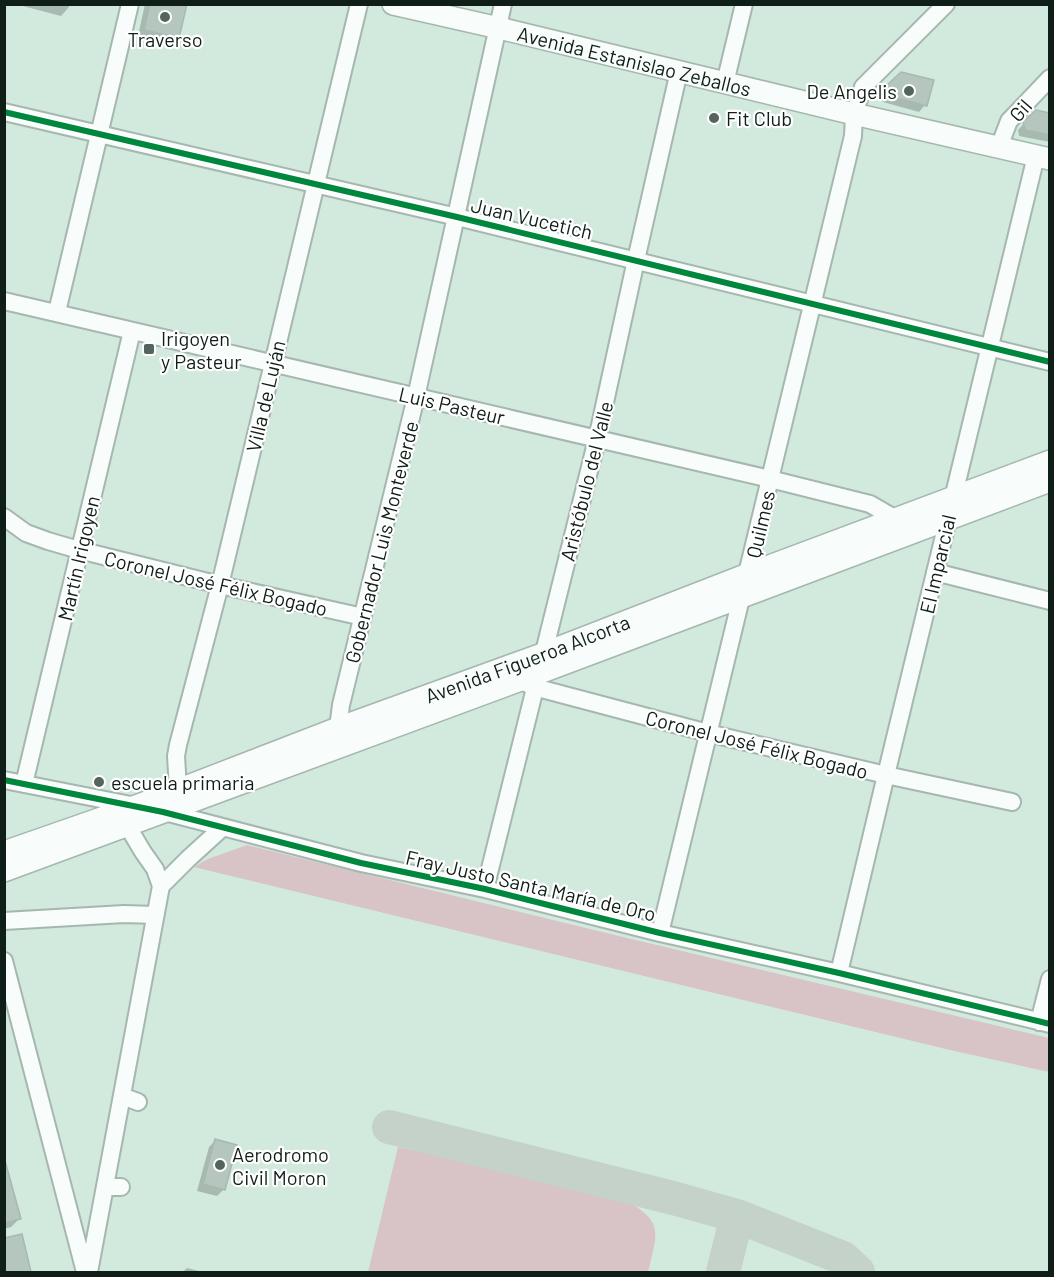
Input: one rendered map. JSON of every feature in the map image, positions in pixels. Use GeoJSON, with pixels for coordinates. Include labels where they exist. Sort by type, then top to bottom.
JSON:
{"type":"FeatureCollection","features":[{"type":"Feature","properties":{"kind":"main road","name":"Avenida Estanislao Zeballos"},"geometry":{"type":"LineString","coordinates":[[393,4],[1043,157]]}},
{"type":"Feature","properties":{"kind":"main road","name":"Avenida Figueroa Alcorta"},"geometry":{"type":"LineString","coordinates":[[4,871],[128,815],[178,789],[338,728],[530,672],[748,574],[1050,461]]}},
{"type":"Feature","properties":{"kind":"main road","name":"Avenida Figueroa Alcorta"},"geometry":{"type":"LineString","coordinates":[[4,852],[128,815],[163,812],[530,672],[742,597],[1050,481]]}},
{"type":"Feature","properties":{"kind":"street"},"geometry":{"type":"LineString","coordinates":[[57,312],[130,4]]}},
{"type":"Feature","properties":{"kind":"street","name":"Villa de Luján"},"geometry":{"type":"LineString","coordinates":[[178,789],[176,756],[178,745],[220,585],[359,4]]}},
{"type":"Feature","properties":{"kind":"street","name":"Gobernador Luis Monteverde"},"geometry":{"type":"LineString","coordinates":[[338,728],[341,705],[417,397],[503,4]]}},
{"type":"Feature","properties":{"kind":"street"},"geometry":{"type":"LineString","coordinates":[[725,83],[744,4]]}},
{"type":"Feature","properties":{"kind":"street","name":"Quilmes"},"geometry":{"type":"LineString","coordinates":[[660,933],[854,136],[854,114],[863,87],[946,4]]}},
{"type":"Feature","properties":{"kind":"street","name":"Aristóbulo del Valle"},"geometry":{"type":"LineString","coordinates":[[484,889],[530,672],[597,439],[679,71]]}},
{"type":"Feature","properties":{"kind":"street","name":"Gil"},"geometry":{"type":"LineString","coordinates":[[999,147],[1009,121],[1050,78]]}},
{"type":"Feature","properties":{"kind":"street","name":"Juan Vucetich"},"geometry":{"type":"LineString","coordinates":[[4,112],[457,217],[1050,362]]}},
{"type":"Feature","properties":{"kind":"street","name":"El Imparcial"},"geometry":{"type":"LineString","coordinates":[[839,973],[990,347],[1043,157]]}},
{"type":"Feature","properties":{"kind":"street","name":"Luis Pasteur"},"geometry":{"type":"LineString","coordinates":[[4,301],[770,479],[870,504],[896,519]]}},
{"type":"Feature","properties":{"kind":"street","name":"Martín Irigoyen"},"geometry":{"type":"LineString","coordinates":[[24,784],[132,331]]}},
{"type":"Feature","properties":{"kind":"street","name":"Coronel José Félix Bogado"},"geometry":{"type":"LineString","coordinates":[[4,517],[26,533],[79,550],[363,617]]}},
{"type":"Feature","properties":{"kind":"street"},"geometry":{"type":"LineString","coordinates":[[935,572],[1050,601]]}},
{"type":"Feature","properties":{"kind":"street","name":"Coronel José Félix Bogado"},"geometry":{"type":"LineString","coordinates":[[530,672],[708,733],[1012,802]]}},
{"type":"Feature","properties":{"kind":"street"},"geometry":{"type":"LineString","coordinates":[[4,780],[128,815],[143,852],[155,869],[161,886],[130,1099],[113,1187],[89,1267]]}},
{"type":"Feature","properties":{"kind":"street","name":"Fray Justo Santa María de Oro"},"geometry":{"type":"LineString","coordinates":[[163,812],[361,863],[484,889],[660,933],[839,973],[1044,1023]]}},
{"type":"Feature","properties":{"kind":"street"},"geometry":{"type":"LineString","coordinates":[[161,886],[222,828]]}},
{"type":"Feature","properties":{"kind":"street"},"geometry":{"type":"LineString","coordinates":[[4,921],[124,914],[156,915]]}},
{"type":"Feature","properties":{"kind":"street"},"geometry":{"type":"LineString","coordinates":[[4,961],[89,1267]]}},
{"type":"Feature","properties":{"kind":"street"},"geometry":{"type":"LineString","coordinates":[[1044,1023],[1050,979]]}},
{"type":"Feature","properties":{"kind":"street"},"geometry":{"type":"LineString","coordinates":[[89,1267],[102,1272]]}},
{"type":"Feature","properties":{"kind":"shaded area"},"geometry":{"type":"Polygon","coordinates":[[[247,845],[1049,1038],[1049,1072],[194,867],[208,859],[247,845]]]}},
{"type":"Feature","properties":{"kind":"shaded area"},"geometry":{"type":"Polygon","coordinates":[[[398,1147],[623,1198],[646,1214],[655,1228],[654,1246],[648,1272],[368,1272],[398,1147]]]}},
{"type":"Feature","properties":{"kind":"building","name":"Traverso"},"geometry":{"type":"Polygon","coordinates":[[[150,4],[187,4],[179,38],[144,30],[150,4]]]}},
{"type":"Feature","properties":{"kind":"building","name":"De Angelis"},"geometry":{"type":"Polygon","coordinates":[[[901,72],[934,80],[927,106],[889,96],[885,87],[901,72]]]}},
{"type":"Feature","properties":{"kind":"building"},"geometry":{"type":"Polygon","coordinates":[[[1036,110],[1050,113],[1050,135],[1025,130],[1023,122],[1036,110]]]}},
{"type":"Feature","properties":{"kind":"building","name":"Aerodromo Civil Moron"},"geometry":{"type":"Polygon","coordinates":[[[215,1139],[237,1145],[225,1190],[203,1184],[215,1139]]]}},
{"type":"Feature","properties":{"kind":"building"},"geometry":{"type":"Polygon","coordinates":[[[4,1157],[21,1219],[4,1223],[4,1157]]]}},
{"type":"Feature","properties":{"kind":"building"},"geometry":{"type":"Polygon","coordinates":[[[22,1234],[31,1272],[4,1272],[4,1238],[22,1234]]]}},
{"type":"Feature","properties":{"kind":"taxiway"},"geometry":{"type":"LineString","coordinates":[[389,1127],[737,1216],[843,1258],[858,1272]]}},
{"type":"Feature","properties":{"kind":"taxiway"},"geometry":{"type":"LineString","coordinates":[[723,1272],[737,1216]]}},
{"type":"Feature","properties":{"kind":"cycle path"},"geometry":{"type":"LineString","coordinates":[[4,112],[457,217],[1050,362]]}},
{"type":"Feature","properties":{"kind":"cycle path"},"geometry":{"type":"LineString","coordinates":[[4,780],[163,812],[361,863],[485,889],[660,933],[1050,1024]]}},
{"type":"Feature","properties":{"kind":"place","name":"Traverso"},"geometry":{"type":"Point","coordinates":[165,17]}},
{"type":"Feature","properties":{"kind":"place","name":"De Angelis"},"geometry":{"type":"Point","coordinates":[909,91]}},
{"type":"Feature","properties":{"kind":"place","name":"Fit Club"},"geometry":{"type":"Point","coordinates":[714,118]}},
{"type":"Feature","properties":{"kind":"place","name":"Irigoyen y Pasteur"},"geometry":{"type":"Point","coordinates":[149,349]}},
{"type":"Feature","properties":{"kind":"place","name":"escuela primaria"},"geometry":{"type":"Point","coordinates":[99,782]}},
{"type":"Feature","properties":{"kind":"place","name":"Aerodromo Civil Moron"},"geometry":{"type":"Point","coordinates":[220,1165]}}]}
